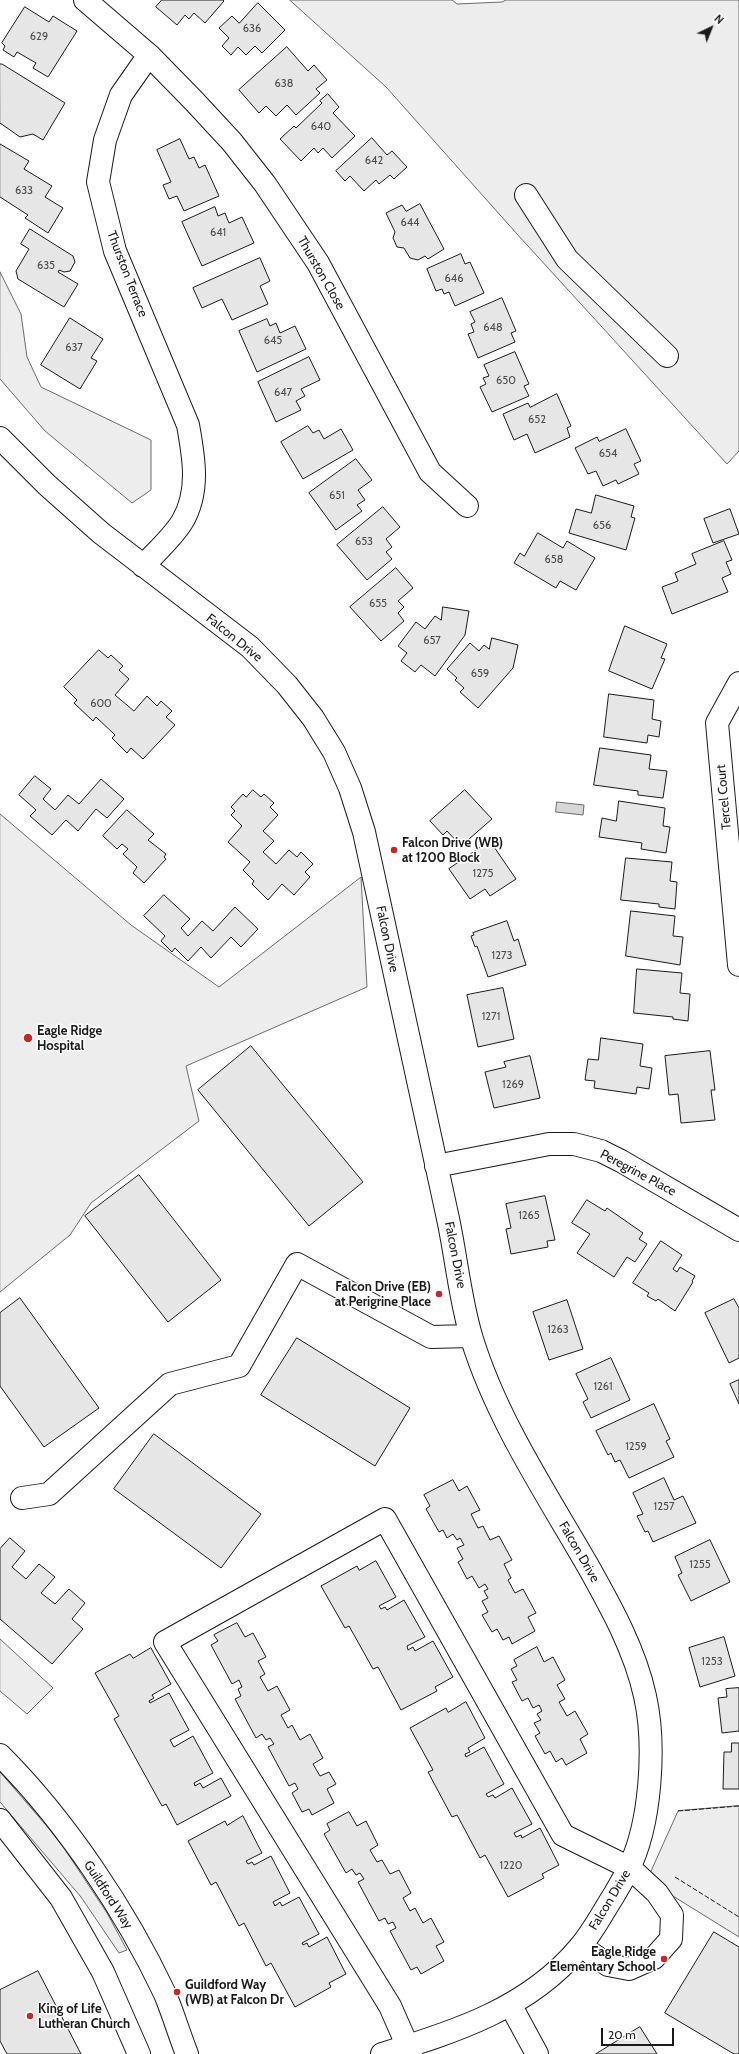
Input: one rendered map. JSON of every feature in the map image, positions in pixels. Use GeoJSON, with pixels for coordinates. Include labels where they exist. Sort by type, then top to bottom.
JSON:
{"type":"FeatureCollection","features":[{"type":"Feature","properties":{"kind":"street"},"geometry":{"type":"LineString","coordinates":[[85,0],[149,55]]}},
{"type":"Feature","properties":{"kind":"street","name":"Thurston Close"},"geometry":{"type":"LineString","coordinates":[[149,55],[232,142],[265,184],[318,263],[430,472],[467,506]]}},
{"type":"Feature","properties":{"kind":"street","name":"Thurston Terrace"},"geometry":{"type":"LineString","coordinates":[[143,566],[182,522],[190,502],[195,476],[193,452],[188,425],[115,251],[98,182],[105,140],[121,95],[149,55]]}},
{"type":"Feature","properties":{"kind":"street"},"geometry":{"type":"LineString","coordinates":[[526,195],[567,259],[667,356]]}},
{"type":"Feature","properties":{"kind":"street","name":"Falcon Drive"},"geometry":{"type":"LineString","coordinates":[[0,438],[47,485],[101,533],[250,647],[287,686],[314,718],[334,752],[350,788],[364,832],[447,1213],[471,1336],[487,1382],[507,1425],[612,1609],[631,1653],[645,1695],[650,1732],[651,1775],[646,1813],[630,1868],[581,1946],[563,1966],[536,1989],[511,2006],[410,2050],[382,2054]]}},
{"type":"Feature","properties":{"kind":"street","name":"Tercel Court"},"geometry":{"type":"LineString","coordinates":[[739,683],[717,723],[739,965]]}},
{"type":"Feature","properties":{"kind":"street","name":"Peregrine Place"},"geometry":{"type":"LineString","coordinates":[[436,1166],[549,1144],[574,1144],[601,1151],[621,1161],[739,1230]]}},
{"type":"Feature","properties":{"kind":"street"},"geometry":{"type":"LineString","coordinates":[[22,1498],[49,1494],[170,1384],[239,1366],[297,1264],[431,1337],[471,1336]]}},
{"type":"Feature","properties":{"kind":"street"},"geometry":{"type":"LineString","coordinates":[[410,2050],[390,2006],[165,1642],[385,1519],[563,1835],[630,1868],[657,1893],[672,1915],[671,1939],[654,1958],[629,1969],[608,1965],[581,1946]]}},
{"type":"Feature","properties":{"kind":"street","name":"Guildford Way"},"geometry":{"type":"LineString","coordinates":[[0,1755],[74,1842],[128,1924],[165,1996],[187,2054]]}},
{"type":"Feature","properties":{"kind":"street"},"geometry":{"type":"LineString","coordinates":[[0,1820],[61,1898],[103,1972],[139,2054]]}},
{"type":"Feature","properties":{"kind":"street"},"geometry":{"type":"LineString","coordinates":[[511,2006],[537,2054]]}},
{"type":"Feature","properties":{"kind":"shaded area"},"geometry":{"type":"Polygon","coordinates":[[[290,0],[452,0],[457,4],[502,2],[506,0],[739,0],[739,451],[727,464],[517,234],[386,87],[290,0]]]}},
{"type":"Feature","properties":{"kind":"shaded area"},"geometry":{"type":"Polygon","coordinates":[[[0,272],[21,314],[27,357],[41,387],[151,440],[151,490],[132,503],[45,431],[0,379],[0,272]]]}},
{"type":"Feature","properties":{"kind":"shaded area"},"geometry":{"type":"Polygon","coordinates":[[[557,802],[584,805],[583,815],[556,812],[557,802]]]}},
{"type":"Feature","properties":{"kind":"shaded area"},"geometry":{"type":"Polygon","coordinates":[[[0,814],[131,925],[219,987],[361,877],[367,987],[186,1066],[199,1121],[91,1203],[70,1235],[0,1292],[0,814]]]}},
{"type":"Feature","properties":{"kind":"shaded area"},"geometry":{"type":"Polygon","coordinates":[[[0,1639],[53,1688],[27,1714],[0,1691],[0,1639]]]}},
{"type":"Feature","properties":{"kind":"shaded area"},"geometry":{"type":"Polygon","coordinates":[[[0,1772],[51,1831],[66,1851],[107,1913],[127,1950],[119,1953],[81,1897],[0,1802],[0,1772]]]}},
{"type":"Feature","properties":{"kind":"shaded area"},"geometry":{"type":"Polygon","coordinates":[[[739,1806],[739,1937],[647,1880],[678,1811],[739,1806]]]}},
{"type":"Feature","properties":{"kind":"building"},"geometry":{"type":"Polygon","coordinates":[[[162,0],[224,1],[205,23],[194,13],[189,19],[185,15],[177,25],[156,7],[162,0]]]}},
{"type":"Feature","properties":{"kind":"building"},"geometry":{"type":"Polygon","coordinates":[[[258,3],[285,30],[262,53],[255,46],[246,55],[238,47],[231,55],[222,46],[229,38],[219,28],[232,16],[239,23],[258,3]]]}},
{"type":"Feature","properties":{"kind":"building"},"geometry":{"type":"Polygon","coordinates":[[[25,7],[49,22],[53,16],[77,31],[48,77],[33,68],[36,63],[17,52],[14,57],[3,50],[5,46],[2,43],[25,7]]]}},
{"type":"Feature","properties":{"kind":"building"},"geometry":{"type":"Polygon","coordinates":[[[287,47],[308,71],[314,65],[327,80],[316,89],[320,93],[296,115],[287,105],[276,116],[266,106],[259,113],[239,90],[287,47]]]}},
{"type":"Feature","properties":{"kind":"building"},"geometry":{"type":"Polygon","coordinates":[[[0,64],[65,103],[43,140],[33,134],[20,137],[0,123],[0,64]]]}},
{"type":"Feature","properties":{"kind":"building"},"geometry":{"type":"Polygon","coordinates":[[[328,94],[339,107],[333,113],[355,136],[332,158],[323,148],[318,153],[314,148],[301,161],[280,139],[294,126],[296,128],[322,103],[320,101],[328,94]]]}},
{"type":"Feature","properties":{"kind":"building"},"geometry":{"type":"Polygon","coordinates":[[[372,138],[387,155],[392,151],[407,167],[394,179],[390,175],[379,184],[376,180],[364,191],[350,176],[345,181],[336,171],[372,138]]]}},
{"type":"Feature","properties":{"kind":"building"},"geometry":{"type":"Polygon","coordinates":[[[180,139],[189,159],[194,157],[199,168],[205,165],[219,196],[184,211],[177,196],[169,199],[163,185],[171,182],[157,150],[180,139]]]}},
{"type":"Feature","properties":{"kind":"building"},"geometry":{"type":"Polygon","coordinates":[[[0,144],[29,161],[24,169],[52,186],[45,197],[63,208],[48,233],[25,218],[28,215],[0,197],[0,144]]]}},
{"type":"Feature","properties":{"kind":"building"},"geometry":{"type":"Polygon","coordinates":[[[420,204],[444,249],[428,259],[425,256],[418,260],[410,258],[404,248],[397,247],[393,238],[395,232],[386,213],[402,205],[406,211],[420,204]]]}},
{"type":"Feature","properties":{"kind":"building"},"geometry":{"type":"Polygon","coordinates":[[[215,207],[218,216],[225,213],[229,223],[242,217],[254,243],[202,266],[182,222],[215,207]]]}},
{"type":"Feature","properties":{"kind":"building"},"geometry":{"type":"Polygon","coordinates":[[[30,229],[73,256],[75,262],[70,271],[64,272],[59,270],[58,272],[78,284],[64,307],[18,279],[16,271],[29,249],[21,244],[30,229]]]}},
{"type":"Feature","properties":{"kind":"building"},"geometry":{"type":"Polygon","coordinates":[[[461,254],[465,264],[470,262],[484,293],[455,306],[449,292],[444,294],[442,289],[436,291],[427,269],[461,254]]]}},
{"type":"Feature","properties":{"kind":"building"},"geometry":{"type":"Polygon","coordinates":[[[260,258],[270,281],[260,286],[268,304],[232,320],[222,299],[202,308],[193,288],[260,258]]]}},
{"type":"Feature","properties":{"kind":"building"},"geometry":{"type":"Polygon","coordinates":[[[502,298],[516,331],[511,333],[515,342],[478,358],[468,334],[474,332],[471,324],[475,322],[470,312],[502,298]]]}},
{"type":"Feature","properties":{"kind":"building"},"geometry":{"type":"Polygon","coordinates":[[[70,318],[103,339],[91,358],[97,361],[80,389],[41,365],[70,318]]]}},
{"type":"Feature","properties":{"kind":"building"},"geometry":{"type":"Polygon","coordinates":[[[267,319],[270,326],[276,323],[280,333],[295,326],[306,349],[257,372],[239,331],[267,319]]]}},
{"type":"Feature","properties":{"kind":"building"},"geometry":{"type":"Polygon","coordinates":[[[515,352],[529,384],[524,386],[529,396],[492,412],[480,387],[486,384],[483,378],[489,376],[484,365],[515,352]]]}},
{"type":"Feature","properties":{"kind":"building"},"geometry":{"type":"Polygon","coordinates":[[[309,357],[320,380],[301,389],[305,396],[296,401],[301,410],[276,422],[258,382],[309,357]]]}},
{"type":"Feature","properties":{"kind":"building"},"geometry":{"type":"Polygon","coordinates":[[[557,394],[571,426],[567,428],[570,437],[535,453],[527,434],[514,440],[503,414],[528,403],[530,407],[557,394]]]}},
{"type":"Feature","properties":{"kind":"building"},"geometry":{"type":"Polygon","coordinates":[[[308,426],[313,433],[319,430],[324,439],[341,429],[353,450],[303,479],[281,442],[308,426]]]}},
{"type":"Feature","properties":{"kind":"building"},"geometry":{"type":"Polygon","coordinates":[[[626,429],[641,461],[634,464],[639,474],[618,484],[616,480],[603,486],[596,471],[588,474],[575,448],[597,437],[599,441],[626,429]]]}},
{"type":"Feature","properties":{"kind":"building"},"geometry":{"type":"Polygon","coordinates":[[[356,459],[372,480],[358,490],[365,500],[357,505],[362,511],[336,530],[309,493],[356,459]]]}},
{"type":"Feature","properties":{"kind":"building"},"geometry":{"type":"Polygon","coordinates":[[[596,495],[634,506],[631,517],[635,518],[626,550],[569,533],[576,509],[591,513],[596,495]]]}},
{"type":"Feature","properties":{"kind":"building"},"geometry":{"type":"Polygon","coordinates":[[[383,507],[400,527],[386,539],[392,547],[386,552],[392,559],[367,580],[337,545],[383,507]]]}},
{"type":"Feature","properties":{"kind":"building"},"geometry":{"type":"Polygon","coordinates":[[[730,509],[739,534],[713,543],[704,519],[730,509]]]}},
{"type":"Feature","properties":{"kind":"building"},"geometry":{"type":"Polygon","coordinates":[[[538,533],[563,548],[567,541],[595,558],[576,590],[560,581],[556,588],[514,563],[520,553],[524,556],[538,533]]]}},
{"type":"Feature","properties":{"kind":"building"},"geometry":{"type":"Polygon","coordinates":[[[724,541],[732,560],[726,562],[731,574],[722,578],[728,592],[672,614],[662,587],[678,581],[675,573],[696,564],[692,554],[724,541]]]}},
{"type":"Feature","properties":{"kind":"building"},"geometry":{"type":"Polygon","coordinates":[[[396,568],[413,588],[398,601],[404,607],[398,613],[404,621],[381,641],[350,607],[396,568]]]}},
{"type":"Feature","properties":{"kind":"building"},"geometry":{"type":"Polygon","coordinates":[[[443,607],[469,611],[465,635],[435,676],[421,665],[415,672],[401,661],[407,653],[398,646],[416,622],[425,629],[435,616],[441,620],[443,607]]]}},
{"type":"Feature","properties":{"kind":"building"},"geometry":{"type":"Polygon","coordinates":[[[625,626],[667,644],[661,658],[665,659],[652,689],[609,671],[625,626]]]}},
{"type":"Feature","properties":{"kind":"building"},"geometry":{"type":"Polygon","coordinates":[[[492,638],[518,645],[513,668],[478,708],[460,692],[464,688],[455,680],[457,678],[447,669],[470,643],[479,651],[484,645],[489,649],[492,638]]]}},
{"type":"Feature","properties":{"kind":"building"},"geometry":{"type":"Polygon","coordinates":[[[99,650],[108,658],[111,655],[123,666],[119,670],[129,679],[115,695],[134,711],[147,696],[157,706],[161,701],[172,711],[166,717],[175,725],[143,759],[131,748],[127,753],[112,738],[115,735],[96,717],[93,721],[74,703],[77,700],[64,687],[99,650]]]}},
{"type":"Feature","properties":{"kind":"building"},"geometry":{"type":"Polygon","coordinates":[[[609,694],[654,700],[652,719],[661,721],[659,737],[648,735],[647,743],[604,737],[609,694]]]}},
{"type":"Feature","properties":{"kind":"building"},"geometry":{"type":"Polygon","coordinates":[[[600,748],[651,755],[649,769],[667,771],[663,798],[638,795],[638,791],[594,785],[600,748]]]}},
{"type":"Feature","properties":{"kind":"building"},"geometry":{"type":"Polygon","coordinates":[[[35,776],[51,789],[43,799],[55,810],[68,795],[79,804],[101,779],[124,799],[107,818],[96,809],[78,831],[66,820],[52,835],[30,816],[36,810],[19,795],[35,776]]]}},
{"type":"Feature","properties":{"kind":"building"},"geometry":{"type":"Polygon","coordinates":[[[253,790],[261,797],[264,794],[274,803],[270,807],[278,815],[263,831],[274,841],[263,852],[276,864],[289,850],[297,857],[301,852],[313,864],[305,872],[310,877],[294,895],[282,884],[268,900],[252,884],[254,881],[243,870],[250,862],[228,842],[242,826],[231,815],[235,811],[231,807],[243,794],[246,797],[253,790]]]}},
{"type":"Feature","properties":{"kind":"building"},"geometry":{"type":"Polygon","coordinates":[[[465,790],[492,819],[461,846],[447,831],[443,835],[430,821],[465,790]]]}},
{"type":"Feature","properties":{"kind":"building"},"geometry":{"type":"Polygon","coordinates":[[[619,801],[665,808],[663,826],[670,827],[666,853],[641,849],[642,843],[599,837],[602,818],[616,821],[619,801]]]}},
{"type":"Feature","properties":{"kind":"building"},"geometry":{"type":"Polygon","coordinates":[[[127,810],[154,834],[148,840],[166,854],[164,857],[166,859],[144,883],[133,873],[137,867],[123,854],[128,849],[122,844],[117,849],[103,836],[127,810]]]}},
{"type":"Feature","properties":{"kind":"building"},"geometry":{"type":"Polygon","coordinates":[[[490,841],[516,879],[490,896],[485,889],[470,899],[449,869],[490,841]]]}},
{"type":"Feature","properties":{"kind":"building"},"geometry":{"type":"Polygon","coordinates":[[[626,858],[672,862],[670,881],[677,882],[675,909],[659,907],[659,904],[621,900],[626,858]]]}},
{"type":"Feature","properties":{"kind":"building"},"geometry":{"type":"Polygon","coordinates":[[[164,895],[190,919],[181,928],[188,936],[202,921],[213,931],[235,907],[258,929],[241,947],[231,937],[211,958],[201,947],[188,961],[175,948],[172,952],[161,941],[165,936],[144,916],[164,895]]]}},
{"type":"Feature","properties":{"kind":"building"},"geometry":{"type":"Polygon","coordinates":[[[631,911],[675,916],[673,936],[683,937],[680,965],[626,956],[631,911]]]}},
{"type":"Feature","properties":{"kind":"building"},"geometry":{"type":"Polygon","coordinates":[[[507,921],[514,941],[518,939],[526,965],[488,977],[477,946],[475,947],[471,936],[474,935],[473,933],[507,921]]]}},
{"type":"Feature","properties":{"kind":"building"},"geometry":{"type":"Polygon","coordinates":[[[637,969],[682,973],[680,993],[690,994],[688,1021],[673,1019],[673,1017],[634,1013],[637,969]]]}},
{"type":"Feature","properties":{"kind":"building"},"geometry":{"type":"Polygon","coordinates":[[[503,988],[514,1039],[478,1047],[467,995],[503,988]]]}},
{"type":"Feature","properties":{"kind":"building"},"geometry":{"type":"Polygon","coordinates":[[[601,1038],[643,1044],[640,1066],[652,1068],[649,1089],[637,1087],[636,1094],[594,1088],[595,1081],[585,1080],[588,1059],[598,1060],[601,1038]]]}},
{"type":"Feature","properties":{"kind":"building"},"geometry":{"type":"Polygon","coordinates":[[[251,1046],[363,1182],[309,1226],[198,1090],[251,1046]]]}},
{"type":"Feature","properties":{"kind":"building"},"geometry":{"type":"Polygon","coordinates":[[[710,1051],[715,1090],[711,1090],[715,1120],[681,1123],[678,1094],[669,1095],[665,1056],[710,1051]]]}},
{"type":"Feature","properties":{"kind":"building"},"geometry":{"type":"Polygon","coordinates":[[[530,1056],[540,1098],[494,1108],[485,1072],[506,1067],[504,1062],[530,1056]]]}},
{"type":"Feature","properties":{"kind":"building"},"geometry":{"type":"Polygon","coordinates":[[[139,1175],[221,1280],[168,1322],[85,1216],[139,1175]]]}},
{"type":"Feature","properties":{"kind":"building"},"geometry":{"type":"Polygon","coordinates":[[[545,1196],[555,1240],[547,1241],[548,1247],[511,1254],[506,1229],[511,1228],[506,1204],[545,1196]]]}},
{"type":"Feature","properties":{"kind":"building"},"geometry":{"type":"Polygon","coordinates":[[[587,1200],[605,1211],[607,1208],[643,1233],[639,1239],[647,1244],[635,1262],[627,1257],[614,1277],[577,1253],[590,1234],[572,1223],[587,1200]]]}},
{"type":"Feature","properties":{"kind":"building"},"geometry":{"type":"Polygon","coordinates":[[[661,1241],[682,1255],[673,1269],[677,1272],[680,1267],[695,1276],[692,1281],[693,1282],[675,1311],[658,1299],[656,1301],[647,1296],[649,1293],[633,1283],[661,1241]]]}},
{"type":"Feature","properties":{"kind":"building"},"geometry":{"type":"Polygon","coordinates":[[[20,1298],[99,1408],[44,1447],[0,1386],[0,1313],[20,1298]]]}},
{"type":"Feature","properties":{"kind":"building"},"geometry":{"type":"Polygon","coordinates":[[[734,1299],[739,1308],[739,1358],[729,1363],[705,1313],[734,1299]]]}},
{"type":"Feature","properties":{"kind":"building"},"geometry":{"type":"Polygon","coordinates":[[[567,1300],[583,1349],[549,1360],[533,1312],[567,1300]]]}},
{"type":"Feature","properties":{"kind":"building"},"geometry":{"type":"Polygon","coordinates":[[[297,1338],[410,1408],[375,1466],[261,1395],[297,1338]]]}},
{"type":"Feature","properties":{"kind":"building"},"geometry":{"type":"Polygon","coordinates":[[[611,1358],[630,1400],[591,1418],[583,1402],[588,1399],[576,1374],[611,1358]]]}},
{"type":"Feature","properties":{"kind":"building"},"geometry":{"type":"Polygon","coordinates":[[[739,1380],[739,1404],[730,1384],[739,1380]]]}},
{"type":"Feature","properties":{"kind":"building"},"geometry":{"type":"Polygon","coordinates":[[[654,1404],[670,1439],[666,1441],[674,1457],[629,1478],[620,1460],[615,1462],[611,1453],[608,1455],[596,1431],[654,1404]]]}},
{"type":"Feature","properties":{"kind":"building"},"geometry":{"type":"Polygon","coordinates":[[[154,1434],[261,1514],[221,1568],[114,1489],[154,1434]]]}},
{"type":"Feature","properties":{"kind":"building"},"geometry":{"type":"Polygon","coordinates":[[[664,1478],[674,1500],[683,1496],[696,1523],[653,1542],[648,1531],[645,1532],[637,1516],[643,1514],[633,1493],[664,1478]]]}},
{"type":"Feature","properties":{"kind":"building"},"geometry":{"type":"Polygon","coordinates":[[[453,1480],[459,1491],[467,1486],[480,1510],[471,1514],[478,1528],[483,1526],[490,1540],[499,1536],[512,1560],[504,1564],[511,1578],[508,1580],[515,1593],[523,1589],[536,1613],[528,1617],[535,1631],[512,1644],[509,1637],[503,1640],[497,1629],[492,1632],[482,1615],[488,1612],[482,1601],[488,1598],[484,1591],[488,1589],[485,1584],[479,1588],[472,1576],[467,1579],[458,1562],[463,1559],[457,1548],[464,1545],[460,1538],[457,1540],[453,1534],[447,1538],[443,1530],[439,1532],[426,1509],[430,1506],[424,1495],[453,1480]]]}},
{"type":"Feature","properties":{"kind":"building"},"geometry":{"type":"Polygon","coordinates":[[[10,1538],[25,1551],[12,1567],[26,1579],[39,1564],[55,1577],[41,1593],[55,1604],[69,1589],[85,1603],[72,1619],[83,1629],[52,1664],[0,1619],[0,1549],[10,1538]]]}},
{"type":"Feature","properties":{"kind":"building"},"geometry":{"type":"Polygon","coordinates":[[[710,1540],[730,1582],[691,1601],[678,1575],[682,1573],[675,1557],[710,1540]]]}},
{"type":"Feature","properties":{"kind":"building"},"geometry":{"type":"Polygon","coordinates":[[[376,1561],[396,1597],[379,1606],[381,1609],[385,1607],[387,1610],[404,1600],[425,1637],[407,1646],[408,1650],[413,1647],[415,1651],[433,1641],[453,1677],[435,1687],[437,1691],[401,1710],[378,1667],[373,1669],[349,1626],[345,1628],[321,1586],[357,1566],[359,1570],[376,1561]]]}},
{"type":"Feature","properties":{"kind":"building"},"geometry":{"type":"Polygon","coordinates":[[[237,1623],[245,1637],[253,1633],[266,1657],[258,1661],[265,1674],[260,1677],[268,1691],[277,1686],[290,1710],[281,1715],[288,1728],[292,1725],[300,1740],[310,1734],[323,1758],[313,1764],[320,1776],[329,1772],[336,1784],[327,1789],[334,1803],[312,1815],[309,1809],[302,1812],[292,1793],[298,1789],[295,1783],[289,1786],[268,1747],[274,1744],[270,1738],[266,1740],[262,1734],[256,1738],[235,1699],[241,1696],[238,1689],[242,1687],[239,1680],[232,1684],[211,1645],[218,1641],[214,1635],[237,1623]]]}},
{"type":"Feature","properties":{"kind":"building"},"geometry":{"type":"Polygon","coordinates":[[[724,1637],[735,1676],[700,1687],[689,1648],[724,1637]]]}},
{"type":"Feature","properties":{"kind":"building"},"geometry":{"type":"Polygon","coordinates":[[[537,1647],[544,1662],[553,1657],[565,1680],[557,1685],[565,1699],[559,1702],[567,1716],[575,1711],[588,1734],[580,1739],[587,1753],[566,1765],[562,1758],[556,1762],[550,1751],[545,1754],[535,1736],[540,1733],[534,1723],[541,1720],[537,1714],[542,1711],[539,1705],[533,1708],[528,1698],[522,1701],[512,1682],[517,1680],[511,1669],[517,1666],[514,1660],[537,1647]]]}},
{"type":"Feature","properties":{"kind":"building"},"geometry":{"type":"Polygon","coordinates":[[[151,1648],[171,1684],[152,1695],[154,1698],[149,1701],[150,1703],[169,1693],[189,1730],[170,1740],[174,1747],[193,1736],[213,1773],[194,1783],[195,1786],[200,1783],[203,1788],[221,1778],[231,1796],[177,1825],[166,1804],[162,1806],[114,1719],[119,1716],[95,1673],[130,1654],[133,1658],[151,1648]]]}},
{"type":"Feature","properties":{"kind":"building"},"geometry":{"type":"Polygon","coordinates":[[[739,1688],[739,1731],[722,1733],[718,1698],[727,1697],[726,1689],[739,1688]]]}},
{"type":"Feature","properties":{"kind":"building"},"geometry":{"type":"Polygon","coordinates":[[[466,1702],[485,1738],[468,1748],[470,1752],[465,1754],[466,1757],[484,1747],[504,1784],[486,1794],[488,1797],[493,1795],[495,1798],[512,1788],[532,1824],[514,1833],[516,1837],[521,1835],[522,1838],[540,1828],[559,1865],[542,1874],[544,1878],[508,1897],[485,1855],[480,1858],[457,1815],[452,1817],[428,1772],[433,1770],[410,1728],[446,1708],[448,1712],[466,1702]]]}},
{"type":"Feature","properties":{"kind":"building"},"geometry":{"type":"Polygon","coordinates":[[[732,1743],[739,1743],[739,1789],[723,1789],[724,1752],[731,1752],[732,1743]]]}},
{"type":"Feature","properties":{"kind":"building"},"geometry":{"type":"Polygon","coordinates":[[[349,1812],[357,1826],[366,1821],[378,1845],[370,1850],[377,1862],[382,1860],[390,1874],[399,1870],[411,1893],[403,1898],[410,1911],[415,1908],[423,1923],[431,1918],[444,1942],[436,1946],[444,1961],[421,1974],[417,1967],[411,1970],[390,1931],[396,1928],[393,1922],[388,1924],[385,1918],[379,1921],[358,1882],[364,1879],[360,1873],[356,1875],[352,1869],[346,1873],[324,1834],[330,1830],[327,1824],[349,1812]]]}},
{"type":"Feature","properties":{"kind":"building"},"geometry":{"type":"Polygon","coordinates":[[[243,1816],[262,1853],[246,1861],[248,1864],[252,1862],[254,1865],[271,1856],[290,1893],[273,1902],[275,1906],[280,1902],[282,1906],[299,1897],[319,1934],[302,1943],[303,1945],[307,1943],[309,1947],[327,1937],[346,1974],[329,1983],[331,1987],[295,2007],[271,1963],[266,1966],[244,1923],[239,1926],[216,1882],[211,1885],[188,1841],[225,1821],[227,1825],[243,1816]]]}},
{"type":"Feature","properties":{"kind":"building"},"geometry":{"type":"Polygon","coordinates":[[[714,1932],[739,1947],[739,2054],[734,2054],[665,2013],[714,1932]]]}},
{"type":"Feature","properties":{"kind":"building","name":"King of Life Lutheran Church"},"geometry":{"type":"Polygon","coordinates":[[[38,1971],[81,2054],[7,2054],[0,2041],[0,1990],[38,1971]]]}},
{"type":"Feature","properties":{"kind":"building"},"geometry":{"type":"Polygon","coordinates":[[[640,2027],[657,2054],[596,2054],[640,2027]]]}},
{"type":"Feature","properties":{"kind":"fence"},"geometry":{"type":"LineString","coordinates":[[678,1811],[739,1806]]}},
{"type":"Feature","properties":{"kind":"fence"},"geometry":{"type":"LineString","coordinates":[[675,1877],[739,1917]]}},
{"type":"Feature","properties":{"kind":"place","name":"Falcon Drive (WB) at 1200 Block"},"geometry":{"type":"Point","coordinates":[394,850]}},
{"type":"Feature","properties":{"kind":"place","name":"Eagle Ridge Hospital"},"geometry":{"type":"Point","coordinates":[28,1038]}},
{"type":"Feature","properties":{"kind":"place","name":"Falcon Drive (EB) at Perigrine Place"},"geometry":{"type":"Point","coordinates":[439,1294]}},
{"type":"Feature","properties":{"kind":"place","name":"Eagle Ridge Elementary School"},"geometry":{"type":"Point","coordinates":[664,1959]}},
{"type":"Feature","properties":{"kind":"place","name":"Guildford Way (WB) at Falcon Dr"},"geometry":{"type":"Point","coordinates":[177,1992]}},
{"type":"Feature","properties":{"kind":"place","name":"King of Life Lutheran Church"},"geometry":{"type":"Point","coordinates":[30,2016]}}]}
